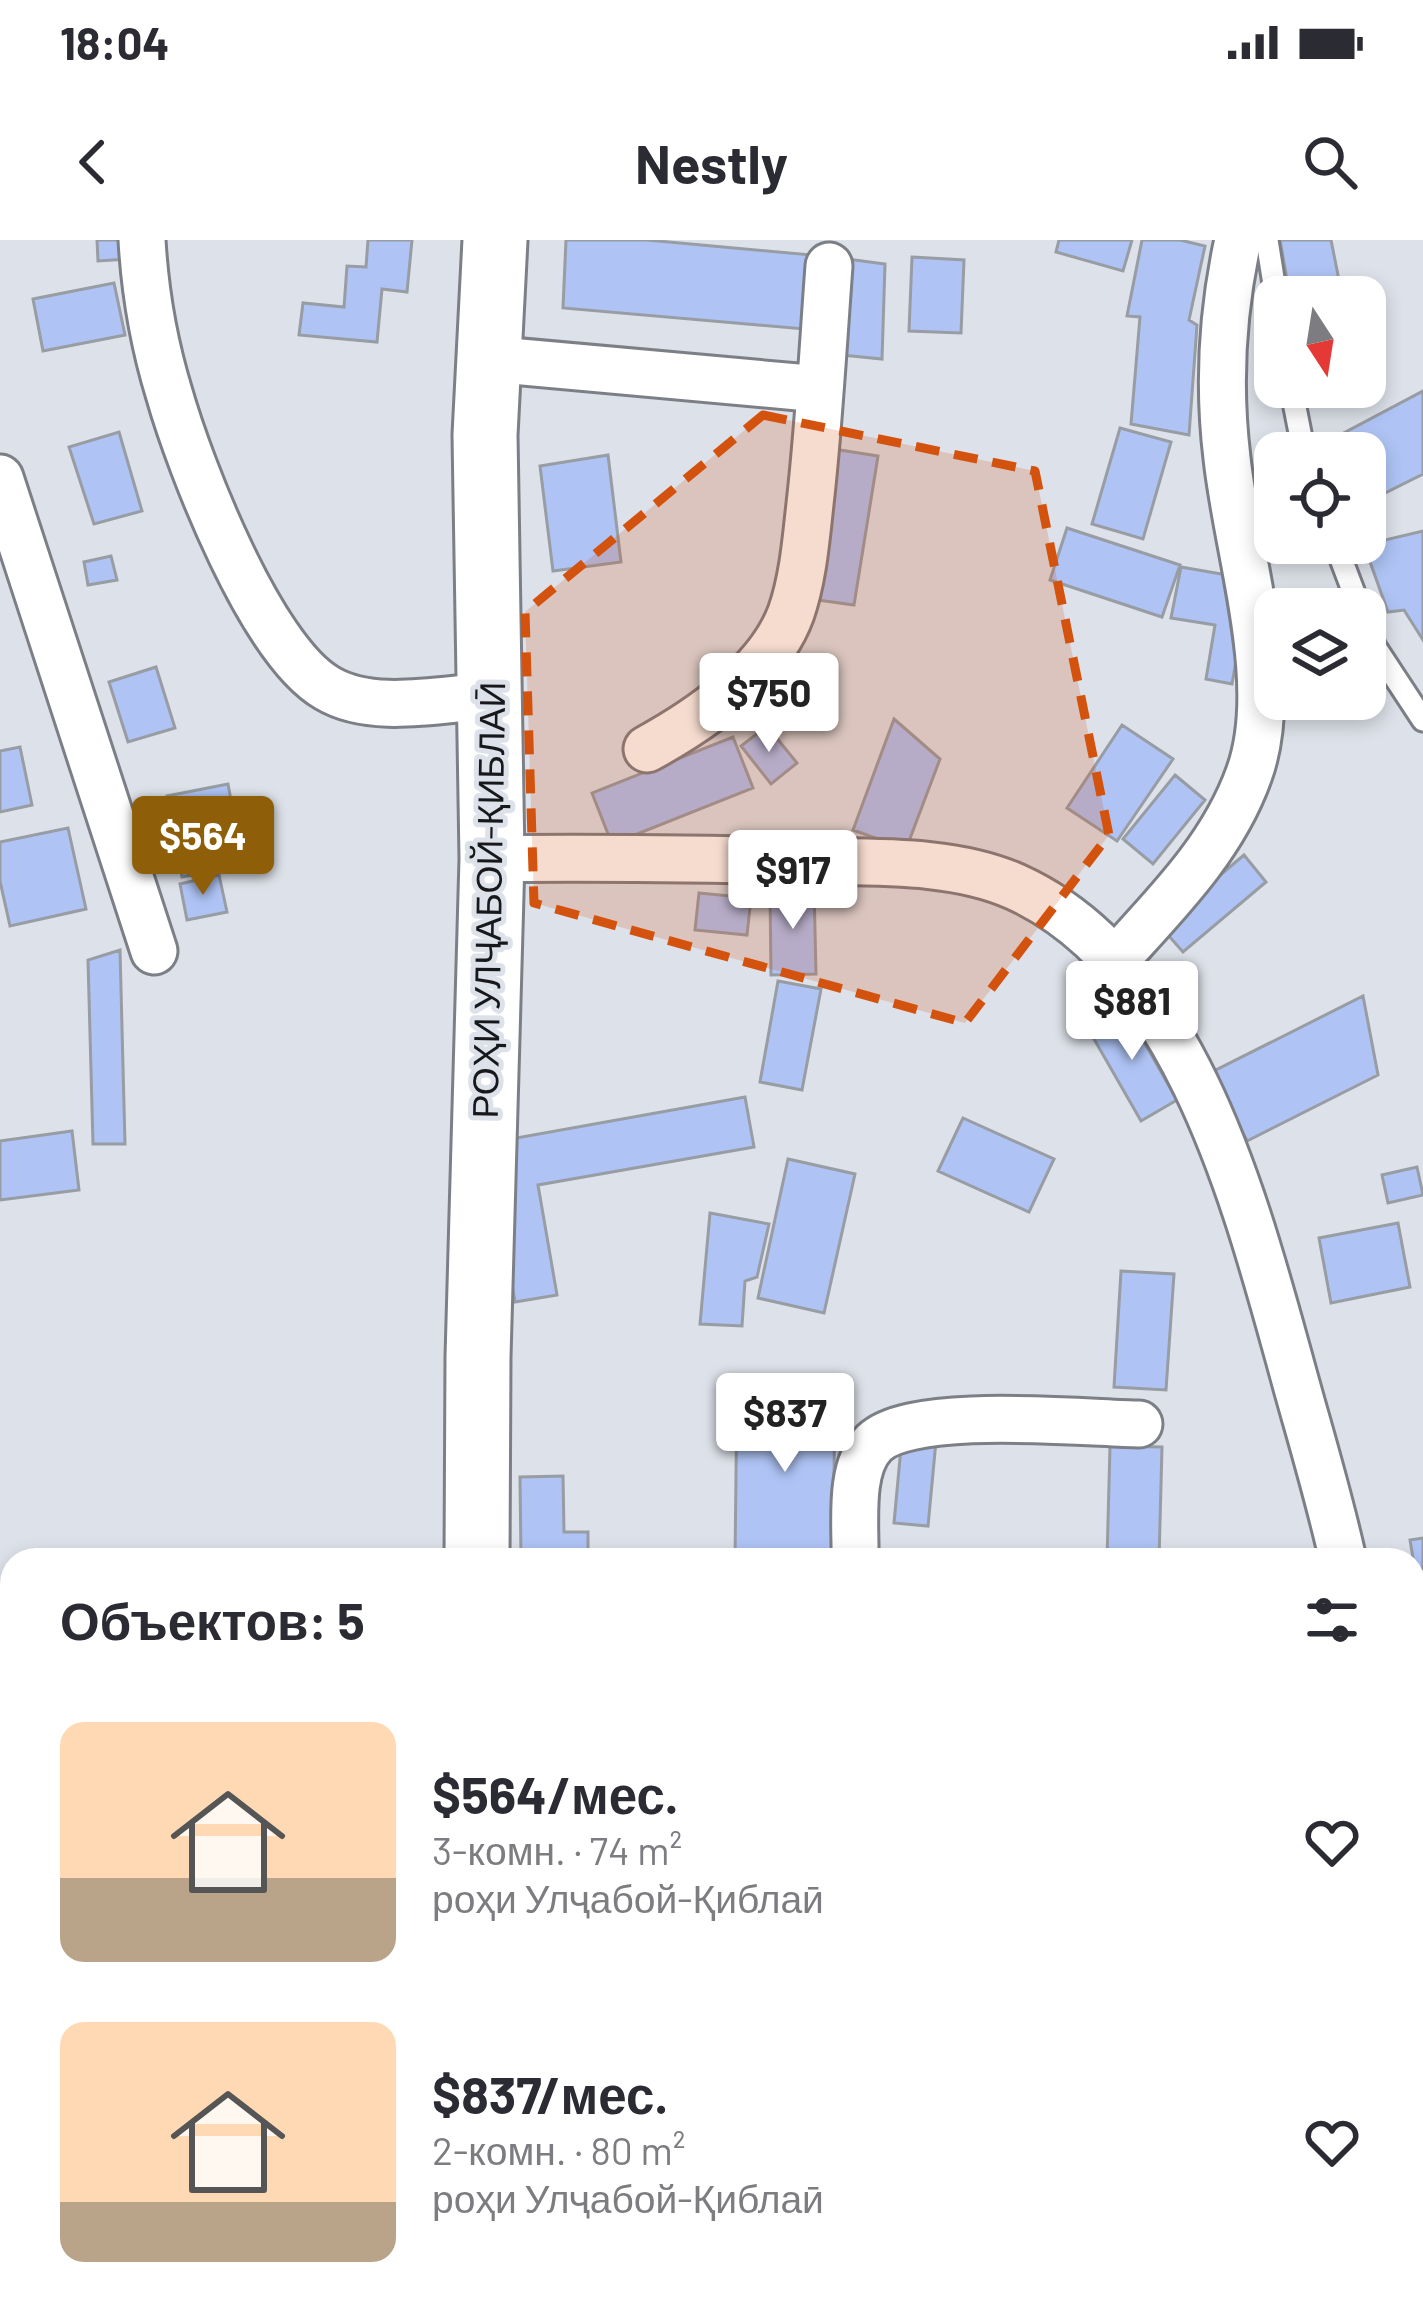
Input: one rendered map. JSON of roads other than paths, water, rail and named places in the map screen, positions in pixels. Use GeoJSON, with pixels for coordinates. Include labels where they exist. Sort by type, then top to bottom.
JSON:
{"type":"FeatureCollection","features":[{"type":"Feature","properties":{"kind":"street"},"geometry":{"type":"LineString","coordinates":[[142,240],[152,327],[168,392],[232,556],[269,627],[324,687],[348,698],[391,703],[490,696]]}},
{"type":"Feature","properties":{"kind":"street","name":"РОҲИ УЛҶАБОЙ-ҚИБЛАӢ"},"geometry":{"type":"LineString","coordinates":[[477,1548],[492,859],[485,435],[495,240]]}},
{"type":"Feature","properties":{"kind":"street"},"geometry":{"type":"LineString","coordinates":[[1117,958],[1197,868],[1228,822],[1251,770],[1264,691],[1227,458],[1221,383],[1225,298],[1238,240]]}},
{"type":"Feature","properties":{"kind":"street"},"geometry":{"type":"LineString","coordinates":[[647,749],[694,724],[736,689],[790,616],[804,559],[829,266]]}},
{"type":"Feature","properties":{"kind":"street"},"geometry":{"type":"LineString","coordinates":[[489,359],[820,389]]}},
{"type":"Feature","properties":{"kind":"street"},"geometry":{"type":"LineString","coordinates":[[0,478],[154,951]]}},
{"type":"Feature","properties":{"kind":"street"},"geometry":{"type":"LineString","coordinates":[[492,859],[712,859],[943,868],[1013,885],[1065,914],[1117,958],[1216,1122],[1247,1209],[1340,1548]]}},
{"type":"Feature","properties":{"kind":"street"},"geometry":{"type":"LineString","coordinates":[[855,1548],[857,1483],[864,1459],[875,1442],[907,1425],[977,1420],[1139,1424]]}},
{"type":"Feature","properties":{"kind":"lane"},"geometry":{"type":"LineString","coordinates":[[1268,240],[1273,276]]}},
{"type":"Feature","properties":{"kind":"lane"},"geometry":{"type":"LineString","coordinates":[[1386,663],[1423,720]]}}]}
